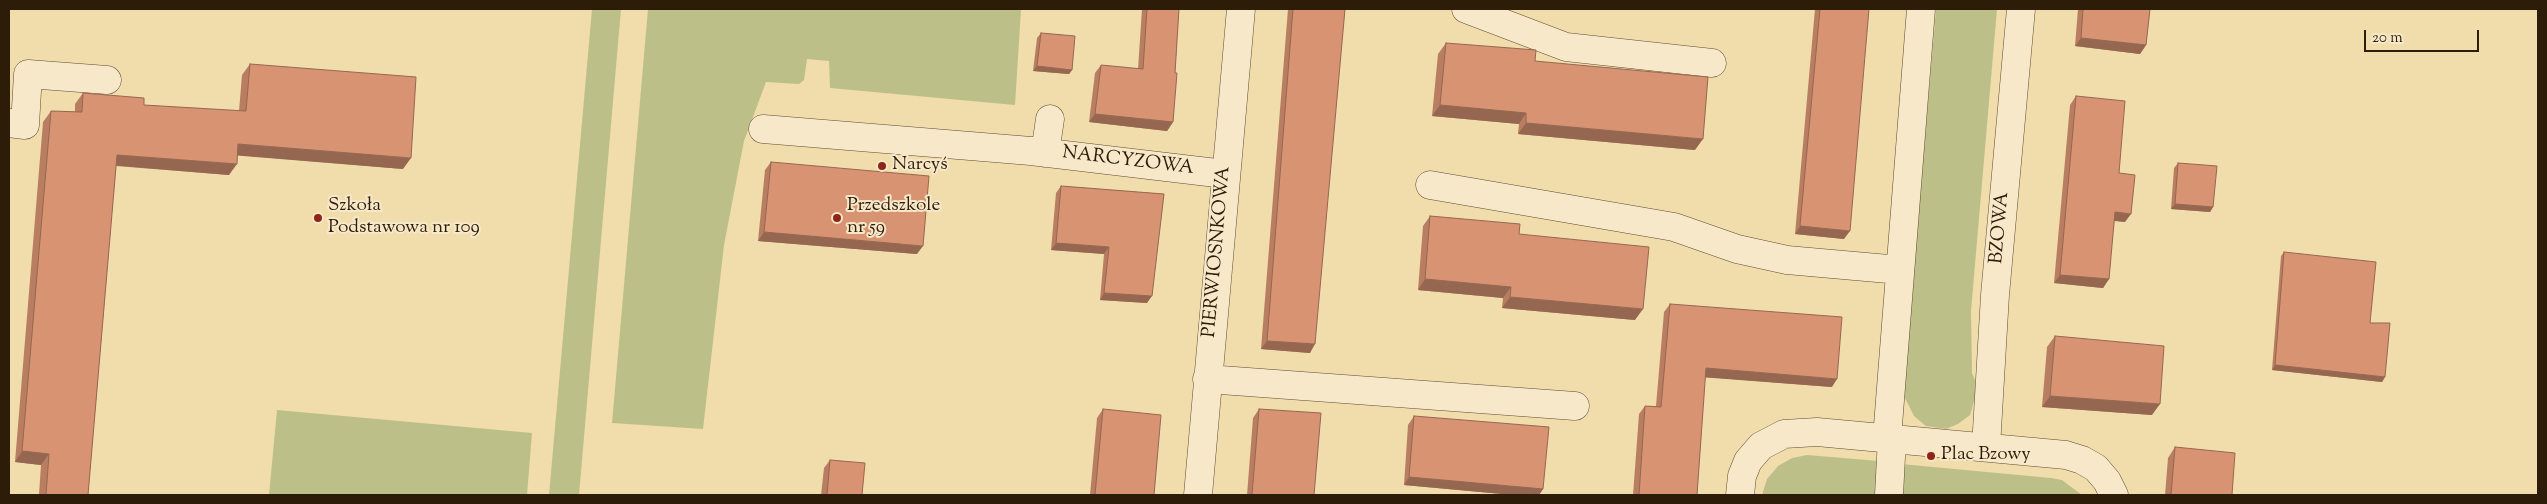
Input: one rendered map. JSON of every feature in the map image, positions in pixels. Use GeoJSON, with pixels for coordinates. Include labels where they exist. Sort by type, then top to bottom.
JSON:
{"type":"FeatureCollection","features":[{"type":"Feature","properties":{"kind":"street","name":"PIERWIOSNKOWA"},"geometry":{"type":"LineString","coordinates":[[1198,495],[1241,9]]}},
{"type":"Feature","properties":{"kind":"street"},"geometry":{"type":"LineString","coordinates":[[1466,9],[1566,47],[1712,63]]}},
{"type":"Feature","properties":{"kind":"street"},"geometry":{"type":"LineString","coordinates":[[1888,495],[1900,270],[1921,9]]}},
{"type":"Feature","properties":{"kind":"street","name":"BZOWA"},"geometry":{"type":"LineString","coordinates":[[1986,447],[1995,295],[2022,9]]}},
{"type":"Feature","properties":{"kind":"street"},"geometry":{"type":"LineString","coordinates":[[9,123],[25,125],[28,74],[107,80]]}},
{"type":"Feature","properties":{"kind":"street"},"geometry":{"type":"LineString","coordinates":[[1038,152],[1050,119]]}},
{"type":"Feature","properties":{"kind":"street","name":"NARCYZOWA"},"geometry":{"type":"LineString","coordinates":[[763,129],[1038,152],[1225,174]]}},
{"type":"Feature","properties":{"kind":"street"},"geometry":{"type":"LineString","coordinates":[[1430,185],[1674,226],[1737,249],[1787,260],[1900,270]]}},
{"type":"Feature","properties":{"kind":"street"},"geometry":{"type":"LineString","coordinates":[[1207,379],[1575,406]]}},
{"type":"Feature","properties":{"kind":"street"},"geometry":{"type":"LineString","coordinates":[[1740,495],[1742,476],[1748,461],[1761,446],[1784,434],[1817,432],[2066,455],[2082,460],[2096,468],[2107,481],[2114,495]]}},
{"type":"Feature","properties":{"kind":"green space"},"geometry":{"type":"Polygon","coordinates":[[[592,9],[621,9],[579,495],[549,495],[592,9]]]}},
{"type":"Feature","properties":{"kind":"green space"},"geometry":{"type":"Polygon","coordinates":[[[648,9],[1021,9],[1015,105],[830,88],[829,61],[807,59],[804,80],[799,84],[766,82],[744,141],[724,245],[703,429],[612,423],[648,9]]]}},
{"type":"Feature","properties":{"kind":"green space"},"geometry":{"type":"Polygon","coordinates":[[[1936,9],[1997,9],[1971,311],[1972,373],[1978,388],[1970,415],[1958,424],[1946,429],[1926,426],[1914,416],[1903,394],[1936,9]]]}},
{"type":"Feature","properties":{"kind":"green space"},"geometry":{"type":"Polygon","coordinates":[[[277,410],[532,433],[527,495],[269,495],[277,410]]]}},
{"type":"Feature","properties":{"kind":"green space"},"geometry":{"type":"Polygon","coordinates":[[[1807,455],[1879,461],[1877,495],[1762,495],[1767,479],[1778,466],[1792,458],[1807,455]]]}},
{"type":"Feature","properties":{"kind":"green space"},"geometry":{"type":"Polygon","coordinates":[[[1901,464],[2051,478],[2062,480],[2082,495],[1899,495],[1901,464]]]}},
{"type":"Feature","properties":{"kind":"building"},"geometry":{"type":"Polygon","coordinates":[[[1147,9],[1179,9],[1173,122],[1095,114],[1101,65],[1143,69],[1147,9]]]}},
{"type":"Feature","properties":{"kind":"building"},"geometry":{"type":"Polygon","coordinates":[[[1293,9],[1345,9],[1315,344],[1267,341],[1293,9]]]}},
{"type":"Feature","properties":{"kind":"building"},"geometry":{"type":"Polygon","coordinates":[[[1820,9],[1869,9],[1850,231],[1800,226],[1820,9]]]}},
{"type":"Feature","properties":{"kind":"building"},"geometry":{"type":"Polygon","coordinates":[[[2083,9],[2150,9],[2146,45],[2081,38],[2083,9]]]}},
{"type":"Feature","properties":{"kind":"building"},"geometry":{"type":"Polygon","coordinates":[[[1041,33],[1075,36],[1072,70],[1037,66],[1041,33]]]}},
{"type":"Feature","properties":{"kind":"building"},"geometry":{"type":"Polygon","coordinates":[[[1446,43],[1536,50],[1535,61],[1708,77],[1703,139],[1526,123],[1526,113],[1440,105],[1446,43]]]}},
{"type":"Feature","properties":{"kind":"building"},"geometry":{"type":"Polygon","coordinates":[[[250,64],[416,77],[411,158],[238,144],[237,164],[117,155],[88,495],[46,495],[49,454],[22,451],[51,111],[82,112],[83,93],[144,98],[144,105],[246,111],[250,64]]]}},
{"type":"Feature","properties":{"kind":"building"},"geometry":{"type":"Polygon","coordinates":[[[2076,96],[2125,101],[2119,173],[2135,175],[2131,214],[2115,212],[2109,279],[2060,275],[2076,96]]]}},
{"type":"Feature","properties":{"kind":"building"},"geometry":{"type":"Polygon","coordinates":[[[771,162],[929,176],[923,246],[764,232],[771,162]]]}},
{"type":"Feature","properties":{"kind":"building"},"geometry":{"type":"Polygon","coordinates":[[[2178,163],[2217,166],[2213,207],[2175,204],[2178,163]]]}},
{"type":"Feature","properties":{"kind":"building"},"geometry":{"type":"Polygon","coordinates":[[[1061,186],[1164,194],[1152,296],[1104,293],[1109,247],[1056,243],[1061,186]]]}},
{"type":"Feature","properties":{"kind":"building"},"geometry":{"type":"Polygon","coordinates":[[[1430,216],[1520,224],[1519,234],[1649,247],[1643,309],[1510,297],[1511,287],[1425,279],[1430,216]]]}},
{"type":"Feature","properties":{"kind":"building"},"geometry":{"type":"Polygon","coordinates":[[[2284,252],[2376,262],[2370,323],[2390,323],[2385,377],[2275,365],[2284,252]]]}},
{"type":"Feature","properties":{"kind":"building"},"geometry":{"type":"Polygon","coordinates":[[[1670,304],[1842,317],[1837,379],[1706,368],[1697,495],[1639,495],[1645,406],[1661,407],[1670,304]]]}},
{"type":"Feature","properties":{"kind":"building"},"geometry":{"type":"Polygon","coordinates":[[[2055,336],[2164,346],[2160,404],[2050,396],[2055,336]]]}},
{"type":"Feature","properties":{"kind":"building"},"geometry":{"type":"Polygon","coordinates":[[[1103,409],[1161,415],[1154,495],[1095,495],[1103,409]]]}},
{"type":"Feature","properties":{"kind":"building"},"geometry":{"type":"Polygon","coordinates":[[[1259,409],[1321,413],[1314,495],[1252,495],[1259,409]]]}},
{"type":"Feature","properties":{"kind":"building"},"geometry":{"type":"Polygon","coordinates":[[[1414,416],[1549,427],[1543,489],[1409,477],[1414,416]]]}},
{"type":"Feature","properties":{"kind":"building"},"geometry":{"type":"Polygon","coordinates":[[[2175,447],[2235,453],[2232,495],[2171,495],[2175,447]]]}},
{"type":"Feature","properties":{"kind":"building"},"geometry":{"type":"Polygon","coordinates":[[[830,460],[865,463],[862,495],[827,495],[830,460]]]}},
{"type":"Feature","properties":{"kind":"place","name":"Narcyś"},"geometry":{"type":"Point","coordinates":[882,166]}},
{"type":"Feature","properties":{"kind":"place","name":"Szkoła Podstawowa nr 109"},"geometry":{"type":"Point","coordinates":[318,218]}},
{"type":"Feature","properties":{"kind":"place","name":"Przedszkole nr 59"},"geometry":{"type":"Point","coordinates":[837,218]}},
{"type":"Feature","properties":{"kind":"place","name":"Plac Bzowy"},"geometry":{"type":"Point","coordinates":[1931,456]}}]}
